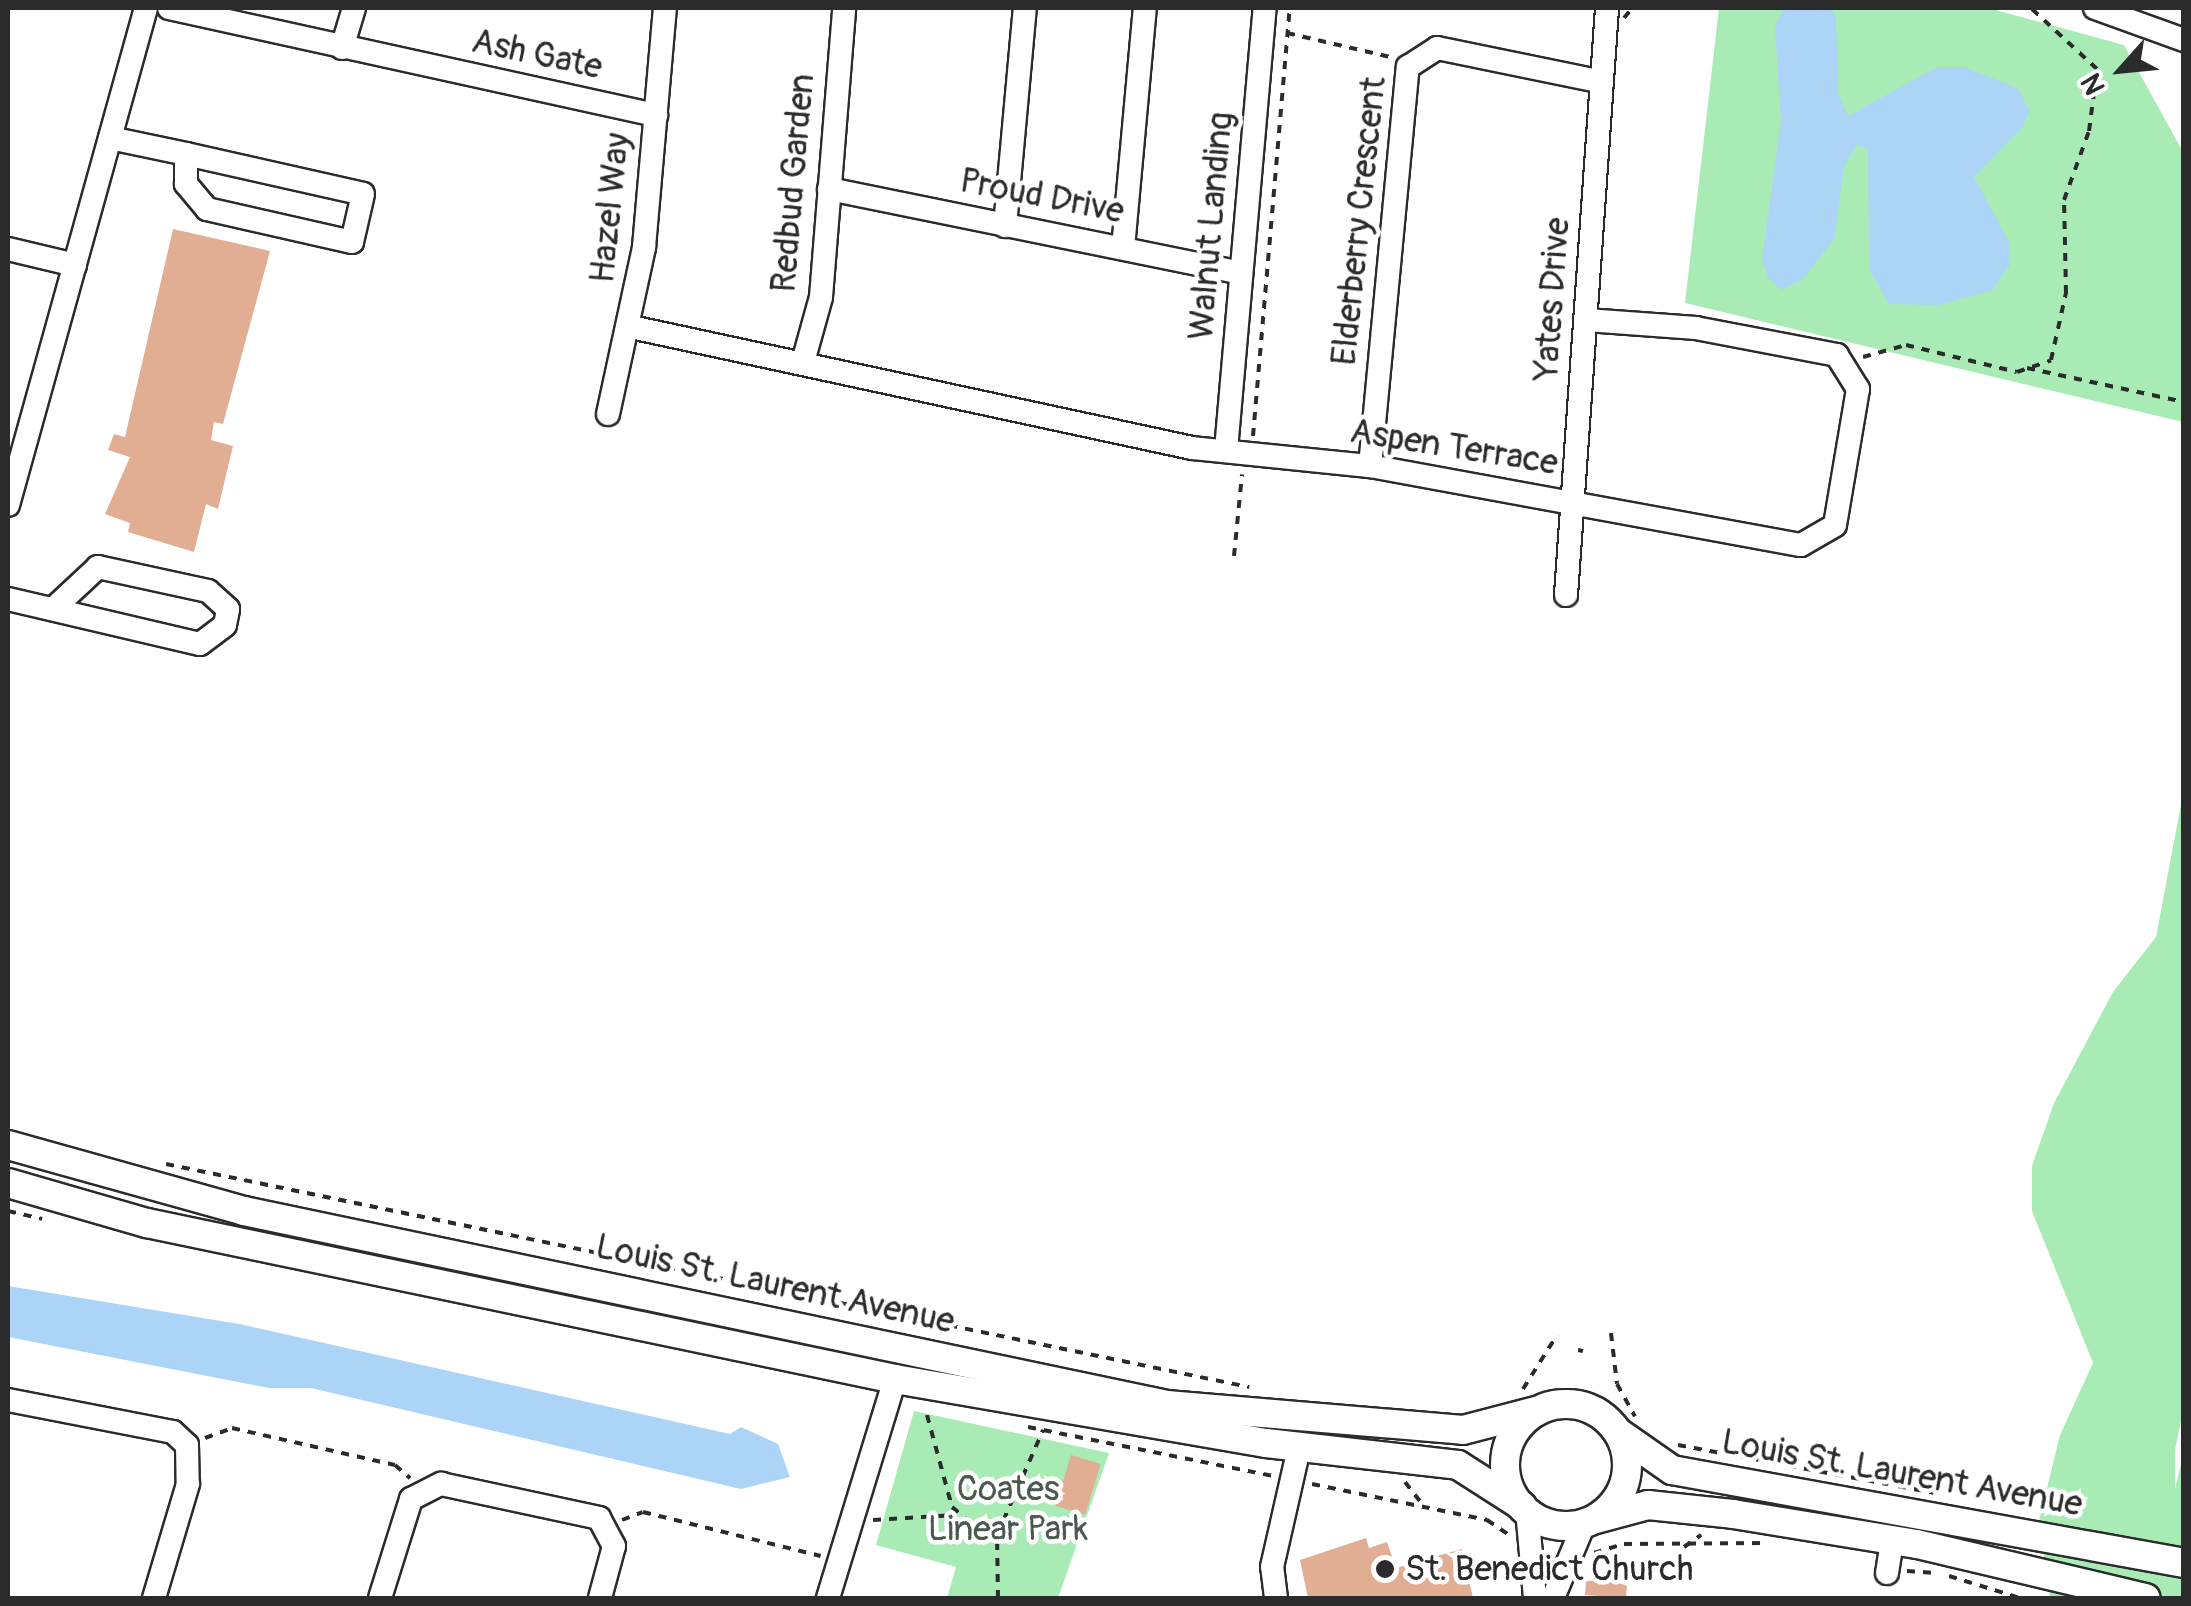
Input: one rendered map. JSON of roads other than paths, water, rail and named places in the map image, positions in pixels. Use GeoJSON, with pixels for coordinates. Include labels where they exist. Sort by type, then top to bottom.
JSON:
{"type":"FeatureCollection","features":[{"type":"Feature","properties":{"kind":"main road","name":"Louis St. Laurent Avenue"},"geometry":{"type":"LineString","coordinates":[[8,1145],[244,1211],[1167,1405],[1463,1430],[1527,1402]]}},
{"type":"Feature","properties":{"kind":"main road","name":"Louis St. Laurent Avenue"},"geometry":{"type":"LineString","coordinates":[[8,1183],[147,1223],[896,1379],[1299,1448],[1468,1468],[1524,1508]]}},
{"type":"Feature","properties":{"kind":"main road"},"geometry":{"type":"LineString","coordinates":[[1527,1402],[1579,1404],[1630,1429],[1627,1470],[1590,1521],[1557,1526],[1524,1508],[1506,1464],[1527,1402]]}},
{"type":"Feature","properties":{"kind":"main road","name":"Louis St. Laurent Avenue"},"geometry":{"type":"LineString","coordinates":[[1630,1429],[1672,1470],[2184,1563]]}},
{"type":"Feature","properties":{"kind":"main road","name":"Louis St. Laurent Avenue"},"geometry":{"type":"LineString","coordinates":[[1590,1521],[1648,1504],[2026,1586],[2146,1598]]}},
{"type":"Feature","properties":{"kind":"street"},"geometry":{"type":"LineString","coordinates":[[8,504],[146,8]]}},
{"type":"Feature","properties":{"kind":"street","name":"Ash Gate"},"geometry":{"type":"LineString","coordinates":[[169,8],[656,115]]}},
{"type":"Feature","properties":{"kind":"street"},"geometry":{"type":"LineString","coordinates":[[342,48],[354,8]]}},
{"type":"Feature","properties":{"kind":"street","name":"Hazel Way"},"geometry":{"type":"LineString","coordinates":[[608,414],[631,327],[665,8]]}},
{"type":"Feature","properties":{"kind":"street","name":"Redbud Garden"},"geometry":{"type":"LineString","coordinates":[[804,362],[821,297],[844,8]]}},
{"type":"Feature","properties":{"kind":"street"},"geometry":{"type":"LineString","coordinates":[[1005,226],[1025,8]]}},
{"type":"Feature","properties":{"kind":"street"},"geometry":{"type":"LineString","coordinates":[[1123,248],[1145,8]]}},
{"type":"Feature","properties":{"kind":"street","name":"Yates Drive"},"geometry":{"type":"LineString","coordinates":[[1566,595],[1607,8]]}},
{"type":"Feature","properties":{"kind":"street"},"geometry":{"type":"LineString","coordinates":[[2096,8],[2184,40]]}},
{"type":"Feature","properties":{"kind":"street","name":"Walnut Landing"},"geometry":{"type":"LineString","coordinates":[[1235,457],[1241,273],[1264,14]]}},
{"type":"Feature","properties":{"kind":"street","name":"Elderberry Crescent"},"geometry":{"type":"LineString","coordinates":[[1370,466],[1408,67],[1448,49],[1602,82]]}},
{"type":"Feature","properties":{"kind":"street"},"geometry":{"type":"LineString","coordinates":[[110,138],[186,154],[363,194],[352,242],[207,209],[186,184],[186,154]]}},
{"type":"Feature","properties":{"kind":"street","name":"Proud Drive"},"geometry":{"type":"LineString","coordinates":[[829,188],[1241,273]]}},
{"type":"Feature","properties":{"kind":"street"},"geometry":{"type":"LineString","coordinates":[[8,249],[75,265]]}},
{"type":"Feature","properties":{"kind":"street","name":"Aspen Terrace"},"geometry":{"type":"LineString","coordinates":[[631,327],[1235,457],[1370,466],[1820,542],[1835,525],[1858,389],[1844,362],[1696,328],[1586,320]]}},
{"type":"Feature","properties":{"kind":"street"},"geometry":{"type":"LineString","coordinates":[[8,599],[200,644],[225,626],[228,608],[208,591],[98,567],[53,609]]}},
{"type":"Feature","properties":{"kind":"street"},"geometry":{"type":"LineString","coordinates":[[828,1598],[896,1379]]}},
{"type":"Feature","properties":{"kind":"street"},"geometry":{"type":"LineString","coordinates":[[8,1400],[173,1432],[187,1444],[188,1484],[154,1598]]}},
{"type":"Feature","properties":{"kind":"street"},"geometry":{"type":"LineString","coordinates":[[1276,1598],[1272,1567],[1299,1448]]}},
{"type":"Feature","properties":{"kind":"street"},"geometry":{"type":"LineString","coordinates":[[380,1598],[411,1499],[423,1489],[441,1484],[608,1525],[614,1546],[600,1598]]}},
{"type":"Feature","properties":{"kind":"street"},"geometry":{"type":"LineString","coordinates":[[1524,1508],[1535,1598]]}},
{"type":"Feature","properties":{"kind":"street"},"geometry":{"type":"LineString","coordinates":[[1553,1598],[1590,1521]]}},
{"type":"Feature","properties":{"kind":"water"},"geometry":{"type":"Polygon","coordinates":[[[1783,8],[1830,8],[1836,16],[1838,93],[1848,116],[1937,67],[1965,67],[2019,89],[2029,111],[2023,127],[1974,177],[2010,244],[2010,265],[1992,290],[1939,305],[1889,304],[1869,269],[1868,149],[1857,145],[1844,166],[1834,239],[1803,279],[1781,290],[1769,279],[1762,261],[1781,120],[1775,27],[1783,8]]]}},
{"type":"Feature","properties":{"kind":"water"},"geometry":{"type":"Polygon","coordinates":[[[8,1286],[239,1324],[730,1434],[741,1427],[778,1444],[790,1477],[741,1489],[311,1388],[269,1388],[8,1337],[8,1286]]]}},
{"type":"Feature","properties":{"kind":"place","name":"St. Benedict Church"},"geometry":{"type":"Point","coordinates":[1385,1569]}},
{"type":"Feature","properties":{"kind":"park label","name":"Coates Linear Park"},"geometry":{"type":"Point","coordinates":[1008,1509]}}]}
